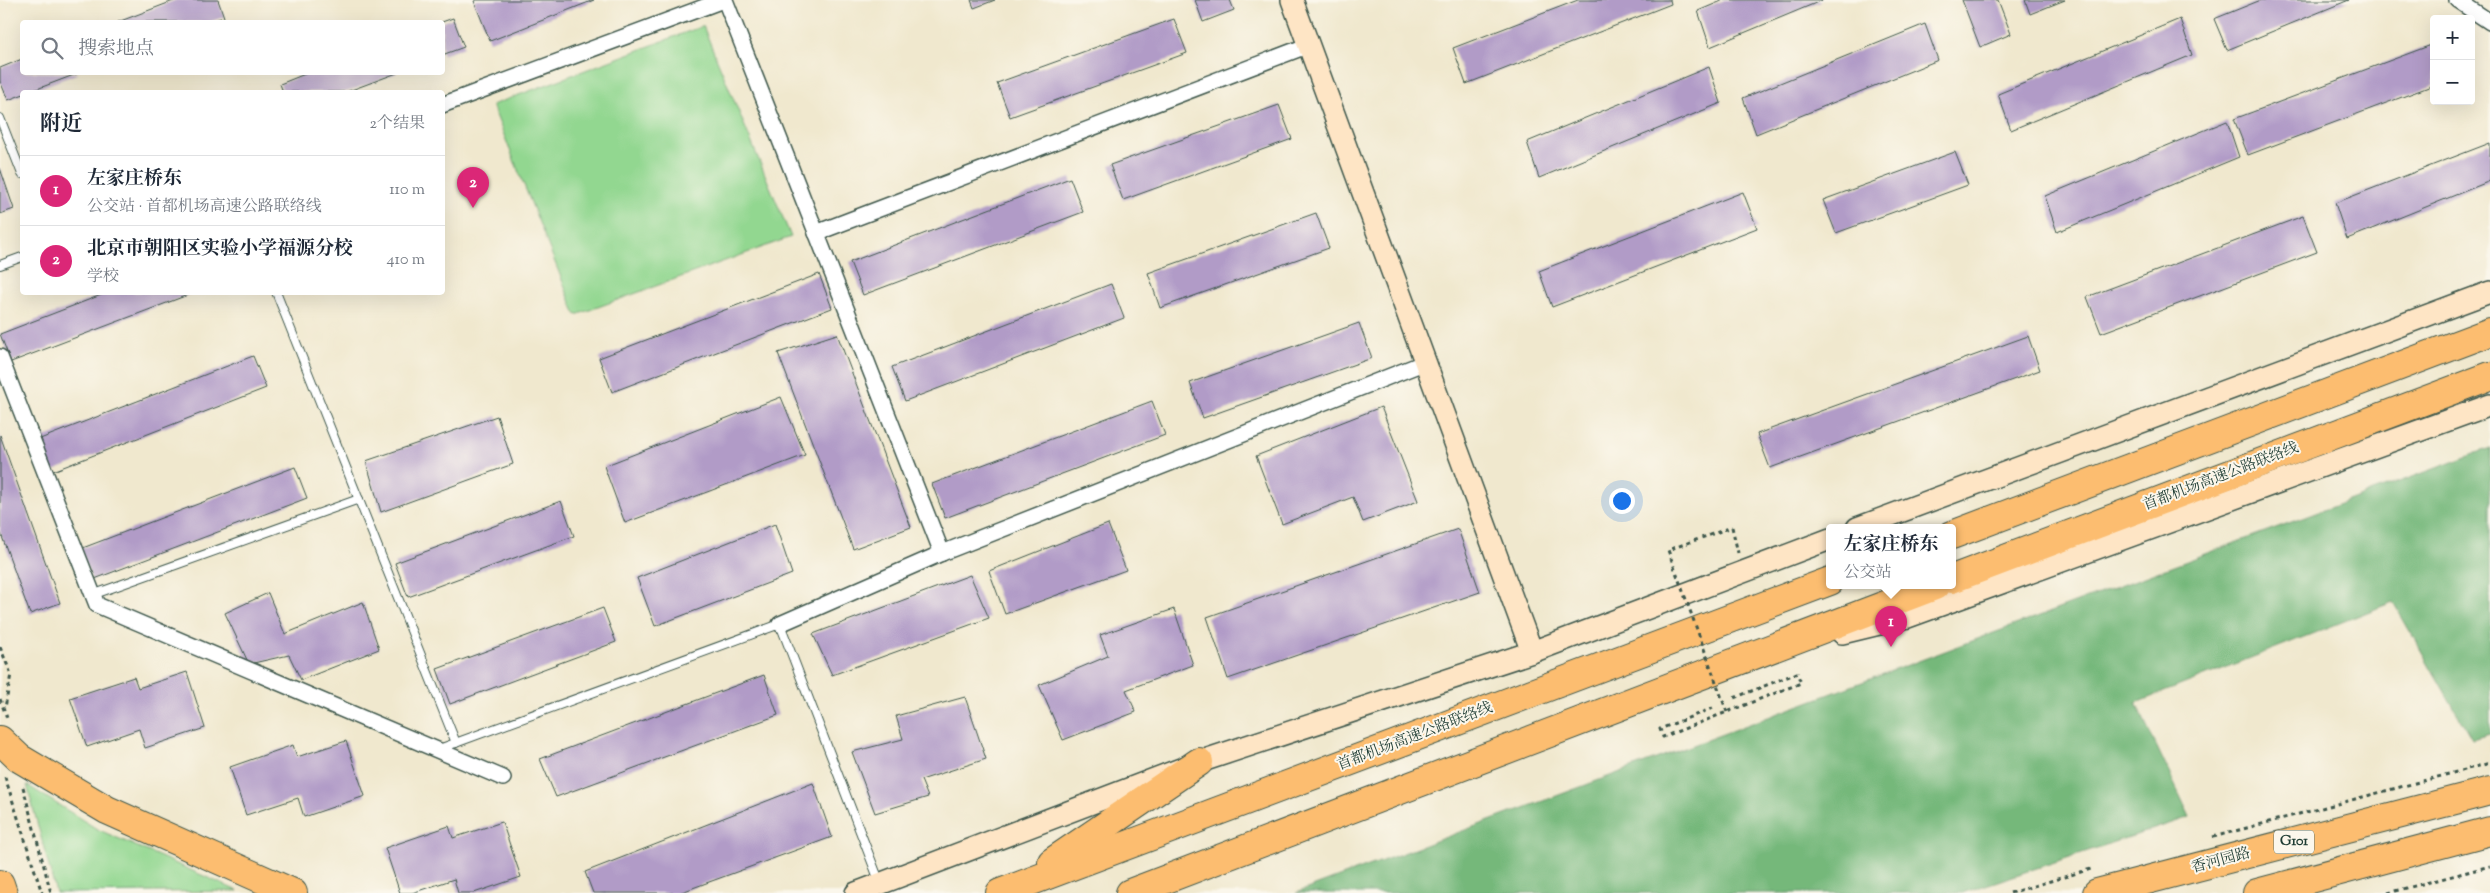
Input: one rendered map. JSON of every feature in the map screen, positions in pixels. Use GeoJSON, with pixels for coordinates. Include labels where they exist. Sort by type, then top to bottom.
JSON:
{"type":"FeatureCollection","features":[{"type":"Feature","properties":{"kind":"highway"},"geometry":{"type":"LineString","coordinates":[[1956,533],[2490,332]]}},
{"type":"Feature","properties":{"kind":"highway","name":"首都机场高速公路联络线"},"geometry":{"type":"LineString","coordinates":[[1956,577],[2490,376]]}},
{"type":"Feature","properties":{"kind":"highway","name":"首都机场高速公路联络线"},"geometry":{"type":"LineString","coordinates":[[1007,890],[1826,583]]}},
{"type":"Feature","properties":{"kind":"highway"},"geometry":{"type":"LineString","coordinates":[[1130,893],[1927,589]]}},
{"type":"Feature","properties":{"kind":"highway"},"geometry":{"type":"LineString","coordinates":[[6,747],[107,810],[293,893]]}},
{"type":"Feature","properties":{"kind":"highway"},"geometry":{"type":"LineString","coordinates":[[1007,890],[1199,762]]}},
{"type":"Feature","properties":{"kind":"highway","name":"香河园路"},"geometry":{"type":"LineString","coordinates":[[2099,880],[2490,791]]}},
{"type":"Feature","properties":{"kind":"highway"},"geometry":{"type":"LineString","coordinates":[[2257,893],[2490,831]]}},
{"type":"Feature","properties":{"kind":"highway"},"geometry":{"type":"LineString","coordinates":[[0,884],[3,893]]}},
{"type":"Feature","properties":{"kind":"main road"},"geometry":{"type":"LineString","coordinates":[[1292,0],[1532,652]]}},
{"type":"Feature","properties":{"kind":"main road"},"geometry":{"type":"LineString","coordinates":[[1868,524],[2490,292]]}},
{"type":"Feature","properties":{"kind":"main road"},"geometry":{"type":"LineString","coordinates":[[1734,662],[1908,617],[2490,405]]}},
{"type":"Feature","properties":{"kind":"main road"},"geometry":{"type":"LineString","coordinates":[[856,893],[1199,762],[1532,652],[1826,540]]}},
{"type":"Feature","properties":{"kind":"street"},"geometry":{"type":"LineString","coordinates":[[445,103],[724,0],[942,553]]}},
{"type":"Feature","properties":{"kind":"street"},"geometry":{"type":"LineString","coordinates":[[2458,0],[2490,22]]}},
{"type":"Feature","properties":{"kind":"street"},"geometry":{"type":"LineString","coordinates":[[816,233],[1309,45]]}},
{"type":"Feature","properties":{"kind":"street"},"geometry":{"type":"LineString","coordinates":[[0,357],[97,605],[503,778]]}},
{"type":"Feature","properties":{"kind":"street"},"geometry":{"type":"LineString","coordinates":[[780,624],[942,553],[1426,362]]}},
{"type":"Feature","properties":{"kind":"lane"},"geometry":{"type":"LineString","coordinates":[[0,118],[20,169]]}},
{"type":"Feature","properties":{"kind":"lane"},"geometry":{"type":"LineString","coordinates":[[0,265],[20,258]]}},
{"type":"Feature","properties":{"kind":"lane"},"geometry":{"type":"LineString","coordinates":[[277,295],[456,743]]}},
{"type":"Feature","properties":{"kind":"lane"},"geometry":{"type":"LineString","coordinates":[[92,595],[359,499]]}},
{"type":"Feature","properties":{"kind":"lane"},"geometry":{"type":"LineString","coordinates":[[437,750],[780,624],[881,884]]}},
{"type":"Feature","properties":{"kind":"path"},"geometry":{"type":"LineString","coordinates":[[1727,712],[1668,550],[1732,527],[1743,571]]}},
{"type":"Feature","properties":{"kind":"path"},"geometry":{"type":"LineString","coordinates":[[0,647],[11,674],[4,710],[6,747],[42,893]]}},
{"type":"Feature","properties":{"kind":"path"},"geometry":{"type":"LineString","coordinates":[[1713,708],[1660,729],[1663,737],[1801,683],[1797,673],[1734,698]]}},
{"type":"Feature","properties":{"kind":"path"},"geometry":{"type":"LineString","coordinates":[[0,699],[4,710],[6,747],[22,785],[51,893]]}},
{"type":"Feature","properties":{"kind":"path"},"geometry":{"type":"LineString","coordinates":[[2205,839],[2490,764]]}},
{"type":"Feature","properties":{"kind":"path"},"geometry":{"type":"LineString","coordinates":[[2388,893],[2490,866]]}},
{"type":"Feature","properties":{"kind":"path"},"geometry":{"type":"LineString","coordinates":[[2010,893],[2099,880]]}},
{"type":"Feature","properties":{"kind":"green space"},"geometry":{"type":"Polygon","coordinates":[[[703,26],[791,237],[576,315],[492,105],[703,26]]]}},
{"type":"Feature","properties":{"kind":"green space"},"geometry":{"type":"Polygon","coordinates":[[[2490,448],[2490,734],[2472,739],[2393,602],[2136,703],[2190,817],[1962,893],[1296,893],[2490,448]]]}},
{"type":"Feature","properties":{"kind":"green space"},"geometry":{"type":"Polygon","coordinates":[[[27,785],[97,829],[238,891],[56,893],[27,785]]]}},
{"type":"Feature","properties":{"kind":"building"},"geometry":{"type":"Polygon","coordinates":[[[176,0],[218,0],[224,17],[215,20],[123,20],[176,0]]]}},
{"type":"Feature","properties":{"kind":"building"},"geometry":{"type":"Polygon","coordinates":[[[594,0],[490,41],[474,1],[594,0]]]}},
{"type":"Feature","properties":{"kind":"building"},"geometry":{"type":"Polygon","coordinates":[[[971,0],[995,0],[974,8],[971,0]]]}},
{"type":"Feature","properties":{"kind":"building"},"geometry":{"type":"Polygon","coordinates":[[[1195,0],[1230,0],[1234,10],[1203,22],[1195,0]]]}},
{"type":"Feature","properties":{"kind":"building"},"geometry":{"type":"Polygon","coordinates":[[[1578,0],[1670,0],[1671,4],[1466,84],[1453,48],[1578,0]]]}},
{"type":"Feature","properties":{"kind":"building"},"geometry":{"type":"Polygon","coordinates":[[[1724,0],[1823,0],[1710,47],[1698,11],[1724,0]]]}},
{"type":"Feature","properties":{"kind":"building"},"geometry":{"type":"Polygon","coordinates":[[[1962,0],[1998,0],[2011,34],[1980,47],[1962,0]]]}},
{"type":"Feature","properties":{"kind":"building"},"geometry":{"type":"Polygon","coordinates":[[[2025,0],[2065,0],[2030,14],[2025,0]]]}},
{"type":"Feature","properties":{"kind":"building"},"geometry":{"type":"Polygon","coordinates":[[[2261,0],[2349,0],[2227,50],[2214,19],[2261,0]]]}},
{"type":"Feature","properties":{"kind":"building"},"geometry":{"type":"Polygon","coordinates":[[[453,18],[464,47],[445,54],[445,21],[453,18]]]}},
{"type":"Feature","properties":{"kind":"building"},"geometry":{"type":"Polygon","coordinates":[[[1174,19],[1187,53],[1010,117],[997,83],[1174,19]]]}},
{"type":"Feature","properties":{"kind":"building"},"geometry":{"type":"Polygon","coordinates":[[[2180,19],[2192,55],[2011,130],[1998,94],[2180,19]]]}},
{"type":"Feature","properties":{"kind":"building"},"geometry":{"type":"Polygon","coordinates":[[[1925,24],[1938,60],[1756,134],[1743,98],[1925,24]]]}},
{"type":"Feature","properties":{"kind":"building"},"geometry":{"type":"Polygon","coordinates":[[[2430,46],[2430,87],[2248,155],[2234,119],[2430,46]]]}},
{"type":"Feature","properties":{"kind":"building"},"geometry":{"type":"Polygon","coordinates":[[[20,60],[20,75],[74,75],[34,90],[20,90],[20,95],[8,100],[0,81],[0,68],[20,60]]]}},
{"type":"Feature","properties":{"kind":"building"},"geometry":{"type":"Polygon","coordinates":[[[1709,67],[1721,103],[1539,178],[1527,142],[1709,67]]]}},
{"type":"Feature","properties":{"kind":"building"},"geometry":{"type":"Polygon","coordinates":[[[302,75],[392,75],[351,90],[282,90],[280,84],[302,75]]]}},
{"type":"Feature","properties":{"kind":"building"},"geometry":{"type":"Polygon","coordinates":[[[1279,105],[1292,139],[1123,200],[1110,165],[1279,105]]]}},
{"type":"Feature","properties":{"kind":"building"},"geometry":{"type":"Polygon","coordinates":[[[2227,121],[2239,157],[2057,232],[2045,196],[2227,121]]]}},
{"type":"Feature","properties":{"kind":"building"},"geometry":{"type":"Polygon","coordinates":[[[2490,143],[2490,181],[2347,239],[2335,203],[2490,143]]]}},
{"type":"Feature","properties":{"kind":"building"},"geometry":{"type":"Polygon","coordinates":[[[1955,152],[1968,185],[1836,233],[1823,200],[1955,152]]]}},
{"type":"Feature","properties":{"kind":"building"},"geometry":{"type":"Polygon","coordinates":[[[0,168],[14,209],[0,214],[0,168]]]}},
{"type":"Feature","properties":{"kind":"building"},"geometry":{"type":"Polygon","coordinates":[[[1070,178],[1083,212],[863,295],[850,262],[1070,178]]]}},
{"type":"Feature","properties":{"kind":"building"},"geometry":{"type":"Polygon","coordinates":[[[1743,192],[1757,228],[1552,307],[1539,271],[1743,192]]]}},
{"type":"Feature","properties":{"kind":"building"},"geometry":{"type":"Polygon","coordinates":[[[1316,213],[1329,248],[1160,308],[1148,273],[1316,213]]]}},
{"type":"Feature","properties":{"kind":"building"},"geometry":{"type":"Polygon","coordinates":[[[2303,216],[2317,252],[2101,333],[2087,297],[2303,216]]]}},
{"type":"Feature","properties":{"kind":"building"},"geometry":{"type":"Polygon","coordinates":[[[819,274],[832,308],[612,392],[599,358],[819,274]]]}},
{"type":"Feature","properties":{"kind":"building"},"geometry":{"type":"Polygon","coordinates":[[[1111,284],[1124,318],[905,401],[892,367],[1111,284]]]}},
{"type":"Feature","properties":{"kind":"building"},"geometry":{"type":"Polygon","coordinates":[[[101,295],[188,295],[11,362],[0,334],[101,295]]]}},
{"type":"Feature","properties":{"kind":"building"},"geometry":{"type":"Polygon","coordinates":[[[1359,323],[1372,358],[1203,418],[1190,383],[1359,323]]]}},
{"type":"Feature","properties":{"kind":"building"},"geometry":{"type":"Polygon","coordinates":[[[837,334],[911,527],[853,549],[778,353],[837,334]]]}},
{"type":"Feature","properties":{"kind":"building"},"geometry":{"type":"Polygon","coordinates":[[[2028,336],[2040,370],[1770,468],[1757,434],[2028,336]]]}},
{"type":"Feature","properties":{"kind":"building"},"geometry":{"type":"Polygon","coordinates":[[[253,356],[266,388],[48,473],[35,441],[253,356]]]}},
{"type":"Feature","properties":{"kind":"building"},"geometry":{"type":"Polygon","coordinates":[[[781,397],[805,455],[625,523],[604,466],[781,397]]]}},
{"type":"Feature","properties":{"kind":"building"},"geometry":{"type":"Polygon","coordinates":[[[1152,401],[1165,435],[945,518],[932,484],[1152,401]]]}},
{"type":"Feature","properties":{"kind":"building"},"geometry":{"type":"Polygon","coordinates":[[[1381,407],[1418,501],[1363,522],[1353,497],[1282,524],[1256,456],[1381,407]]]}},
{"type":"Feature","properties":{"kind":"building"},"geometry":{"type":"Polygon","coordinates":[[[497,416],[513,464],[381,512],[366,461],[497,416]]]}},
{"type":"Feature","properties":{"kind":"building"},"geometry":{"type":"Polygon","coordinates":[[[0,435],[60,603],[30,614],[0,531],[0,435]]]}},
{"type":"Feature","properties":{"kind":"building"},"geometry":{"type":"Polygon","coordinates":[[[295,467],[307,498],[92,580],[80,549],[295,467]]]}},
{"type":"Feature","properties":{"kind":"building"},"geometry":{"type":"Polygon","coordinates":[[[561,501],[574,536],[408,597],[395,563],[561,501]]]}},
{"type":"Feature","properties":{"kind":"building"},"geometry":{"type":"Polygon","coordinates":[[[775,524],[792,574],[655,626],[637,578],[775,524]]]}},
{"type":"Feature","properties":{"kind":"building"},"geometry":{"type":"Polygon","coordinates":[[[1108,524],[1126,570],[1005,614],[989,571],[1108,524]]]}},
{"type":"Feature","properties":{"kind":"building"},"geometry":{"type":"Polygon","coordinates":[[[1458,529],[1480,592],[1228,679],[1207,617],[1458,529]]]}},
{"type":"Feature","properties":{"kind":"building"},"geometry":{"type":"Polygon","coordinates":[[[970,575],[989,618],[832,675],[813,634],[970,575]]]}},
{"type":"Feature","properties":{"kind":"building"},"geometry":{"type":"Polygon","coordinates":[[[268,593],[285,634],[363,602],[379,649],[301,680],[289,655],[249,664],[225,613],[268,593]]]}},
{"type":"Feature","properties":{"kind":"building"},"geometry":{"type":"Polygon","coordinates":[[[603,608],[616,642],[450,704],[437,669],[603,608]]]}},
{"type":"Feature","properties":{"kind":"building"},"geometry":{"type":"Polygon","coordinates":[[[1174,609],[1193,665],[1126,690],[1136,712],[1063,740],[1039,685],[1108,656],[1100,635],[1174,609]]]}},
{"type":"Feature","properties":{"kind":"building"},"geometry":{"type":"Polygon","coordinates":[[[187,672],[205,728],[145,748],[139,729],[87,747],[70,698],[134,677],[138,688],[187,672]]]}},
{"type":"Feature","properties":{"kind":"building"},"geometry":{"type":"Polygon","coordinates":[[[764,675],[778,715],[556,797],[540,759],[764,675]]]}},
{"type":"Feature","properties":{"kind":"building"},"geometry":{"type":"Polygon","coordinates":[[[965,697],[986,759],[921,780],[928,797],[875,813],[852,752],[903,739],[896,716],[965,697]]]}},
{"type":"Feature","properties":{"kind":"building"},"geometry":{"type":"Polygon","coordinates":[[[346,741],[365,796],[304,817],[298,798],[246,815],[230,767],[293,745],[297,757],[346,741]]]}},
{"type":"Feature","properties":{"kind":"building"},"geometry":{"type":"Polygon","coordinates":[[[813,783],[832,837],[679,893],[593,893],[585,872],[813,783]]]}},
{"type":"Feature","properties":{"kind":"building"},"geometry":{"type":"Polygon","coordinates":[[[502,822],[521,877],[474,893],[458,893],[454,879],[412,893],[400,893],[385,848],[449,826],[453,838],[502,822]]]}},
{"type":"Feature","properties":{"kind":"place","name":"北京市朝阳区实验小学福源分校"},"geometry":{"type":"Point","coordinates":[473,208]}},
{"type":"Feature","properties":{"kind":"place","name":"左家庄桥东"},"geometry":{"type":"Point","coordinates":[1891,647]}}]}
